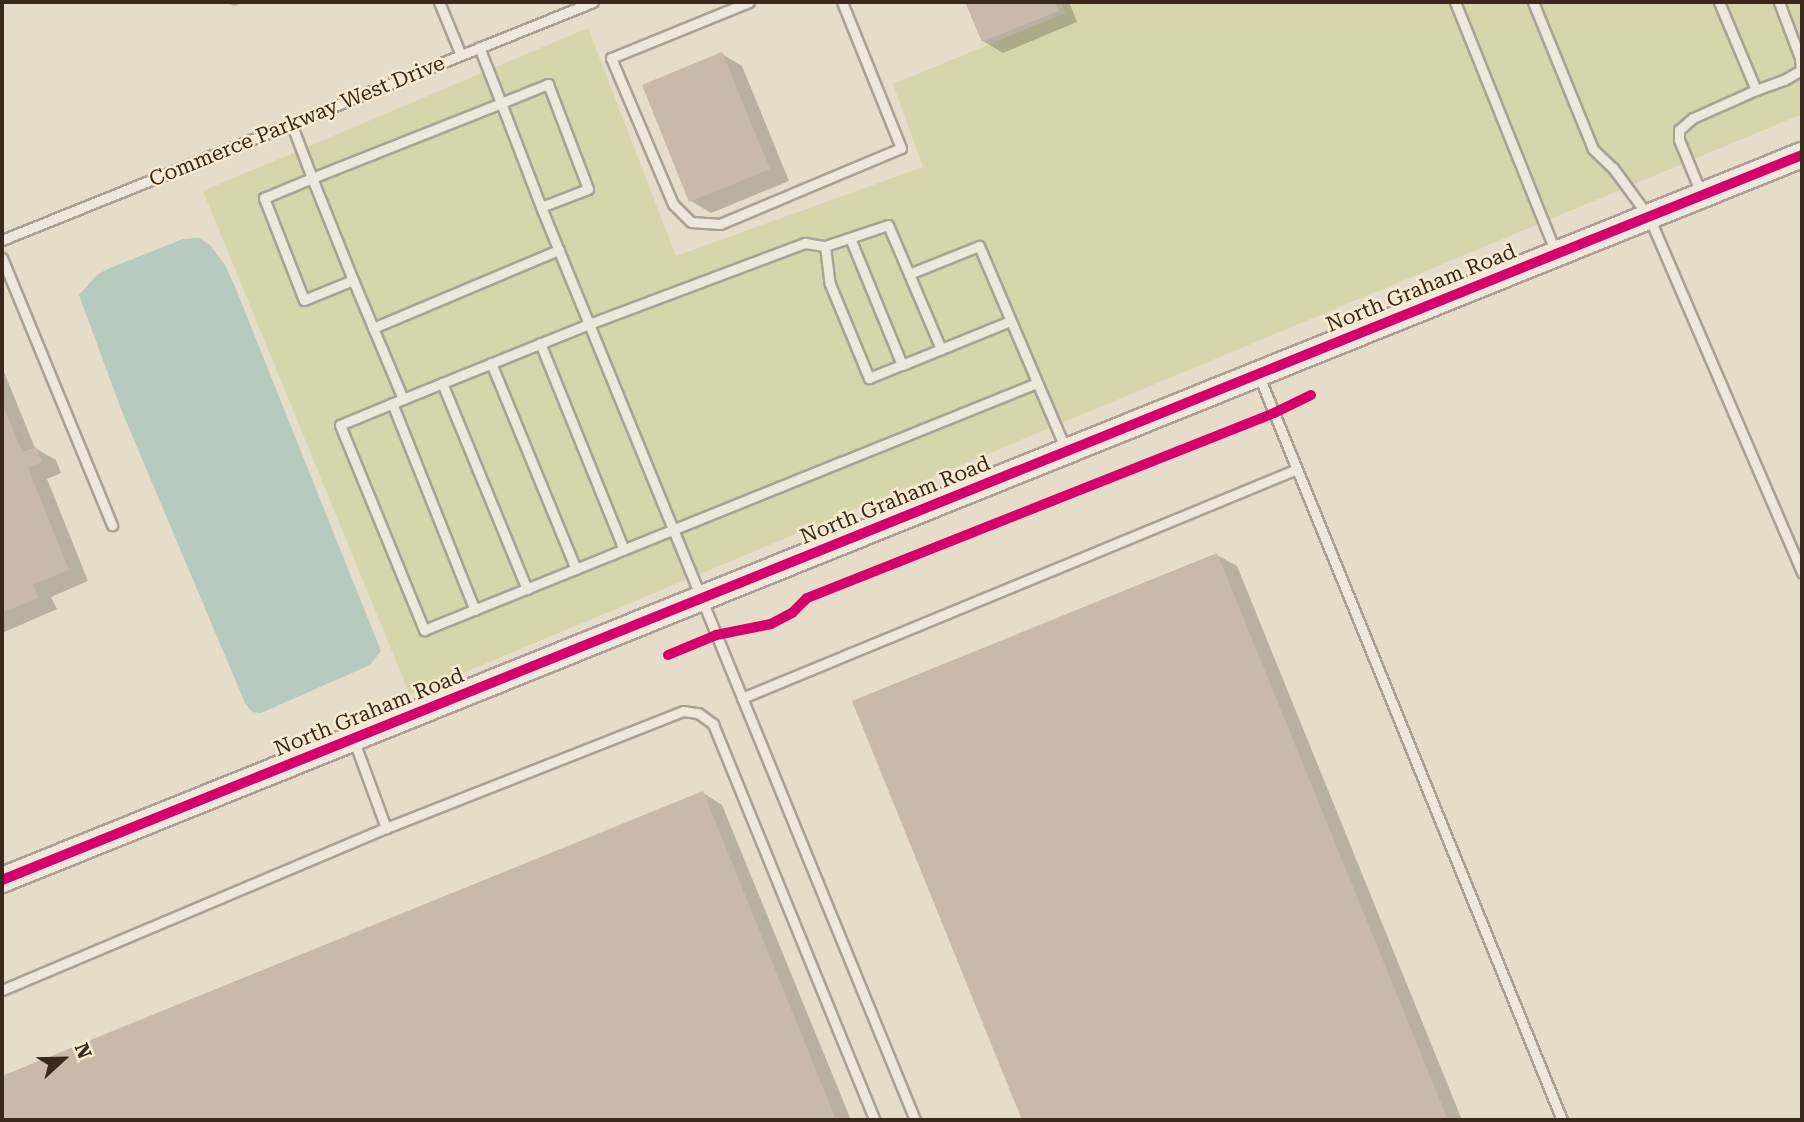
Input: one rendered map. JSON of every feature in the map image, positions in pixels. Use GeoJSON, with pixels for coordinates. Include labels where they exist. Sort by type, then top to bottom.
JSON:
{"type":"FeatureCollection","features":[{"type":"Feature","properties":{"kind":"street","name":"North Graham Road"},"geometry":{"type":"LineString","coordinates":[[2,880],[1802,155]]}},
{"type":"Feature","properties":{"kind":"lane"},"geometry":{"type":"LineString","coordinates":[[439,2],[461,55]]}},
{"type":"Feature","properties":{"kind":"lane","name":"Commerce Parkway West Drive"},"geometry":{"type":"LineString","coordinates":[[2,240],[593,2]]}},
{"type":"Feature","properties":{"kind":"lane"},"geometry":{"type":"LineString","coordinates":[[749,2],[611,58],[673,204],[691,222],[720,224],[901,148],[842,2]]}},
{"type":"Feature","properties":{"kind":"lane"},"geometry":{"type":"LineString","coordinates":[[1454,2],[1556,254]]}},
{"type":"Feature","properties":{"kind":"lane"},"geometry":{"type":"LineString","coordinates":[[1533,2],[1593,149],[1613,168],[1650,217],[1802,573]]}},
{"type":"Feature","properties":{"kind":"lane"},"geometry":{"type":"LineString","coordinates":[[1719,2],[1756,90]]}},
{"type":"Feature","properties":{"kind":"lane"},"geometry":{"type":"LineString","coordinates":[[1702,195],[1679,140],[1679,130],[1693,118],[1784,80],[1801,70],[1800,58],[1779,2]]}},
{"type":"Feature","properties":{"kind":"lane"},"geometry":{"type":"LineString","coordinates":[[479,47],[541,207],[915,1120]]}},
{"type":"Feature","properties":{"kind":"lane"},"geometry":{"type":"LineString","coordinates":[[353,280],[304,300],[264,198],[548,84],[588,189],[541,207]]}},
{"type":"Feature","properties":{"kind":"lane"},"geometry":{"type":"LineString","coordinates":[[290,123],[403,399]]}},
{"type":"Feature","properties":{"kind":"lane"},"geometry":{"type":"LineString","coordinates":[[941,349],[888,225],[825,246],[805,243],[540,343],[340,425],[424,630],[1037,383]]}},
{"type":"Feature","properties":{"kind":"lane"},"geometry":{"type":"LineString","coordinates":[[850,238],[902,365]]}},
{"type":"Feature","properties":{"kind":"lane"},"geometry":{"type":"LineString","coordinates":[[825,246],[830,284],[869,378],[1010,321]]}},
{"type":"Feature","properties":{"kind":"lane"},"geometry":{"type":"LineString","coordinates":[[909,274],[979,246],[1066,452]]}},
{"type":"Feature","properties":{"kind":"lane"},"geometry":{"type":"LineString","coordinates":[[373,328],[559,250]]}},
{"type":"Feature","properties":{"kind":"lane"},"geometry":{"type":"LineString","coordinates":[[2,258],[113,525]]}},
{"type":"Feature","properties":{"kind":"lane"},"geometry":{"type":"LineString","coordinates":[[540,343],[624,550]]}},
{"type":"Feature","properties":{"kind":"lane"},"geometry":{"type":"LineString","coordinates":[[491,363],[576,569]]}},
{"type":"Feature","properties":{"kind":"lane"},"geometry":{"type":"LineString","coordinates":[[1258,374],[1562,1120]]}},
{"type":"Feature","properties":{"kind":"lane"},"geometry":{"type":"LineString","coordinates":[[442,383],[527,589]]}},
{"type":"Feature","properties":{"kind":"lane"},"geometry":{"type":"LineString","coordinates":[[392,403],[475,610]]}},
{"type":"Feature","properties":{"kind":"lane"},"geometry":{"type":"LineString","coordinates":[[742,698],[1297,469]]}},
{"type":"Feature","properties":{"kind":"lane"},"geometry":{"type":"LineString","coordinates":[[2,990],[386,828],[683,710],[698,713],[713,724],[875,1120]]}},
{"type":"Feature","properties":{"kind":"lane"},"geometry":{"type":"LineString","coordinates":[[353,739],[386,828]]}},
{"type":"Feature","properties":{"kind":"shaded area"},"geometry":{"type":"Polygon","coordinates":[[[1061,2],[1802,2],[1802,114],[410,695],[203,191],[588,28],[676,256],[923,167],[893,84],[1065,13],[1061,2]]]}},
{"type":"Feature","properties":{"kind":"shaded area"},"geometry":{"type":"Polygon","coordinates":[[[199,238],[210,245],[225,265],[236,289],[381,651],[370,665],[261,713],[252,712],[245,703],[121,409],[79,295],[98,274],[110,268],[183,239],[199,238]]]}},
{"type":"Feature","properties":{"kind":"building"},"geometry":{"type":"Polygon","coordinates":[[[965,2],[1055,2],[1059,11],[982,42],[965,2]]]}},
{"type":"Feature","properties":{"kind":"building"},"geometry":{"type":"Polygon","coordinates":[[[722,52],[770,169],[689,202],[642,85],[722,52]]]}},
{"type":"Feature","properties":{"kind":"building"},"geometry":{"type":"Polygon","coordinates":[[[2,402],[22,452],[36,447],[42,462],[28,468],[69,570],[33,585],[38,598],[2,613],[2,402]]]}},
{"type":"Feature","properties":{"kind":"building"},"geometry":{"type":"Polygon","coordinates":[[[1217,553],[1448,1120],[1022,1120],[852,701],[1217,553]]]}},
{"type":"Feature","properties":{"kind":"building"},"geometry":{"type":"Polygon","coordinates":[[[703,791],[836,1120],[2,1120],[2,1076],[703,791]]]}},
{"type":"Feature","properties":{"kind":"cycle path"},"geometry":{"type":"LineString","coordinates":[[2,880],[1802,155]]}},
{"type":"Feature","properties":{"kind":"cycle path"},"geometry":{"type":"LineString","coordinates":[[668,655],[716,635],[771,624],[792,613],[807,598],[1274,413],[1311,395]]}}]}
